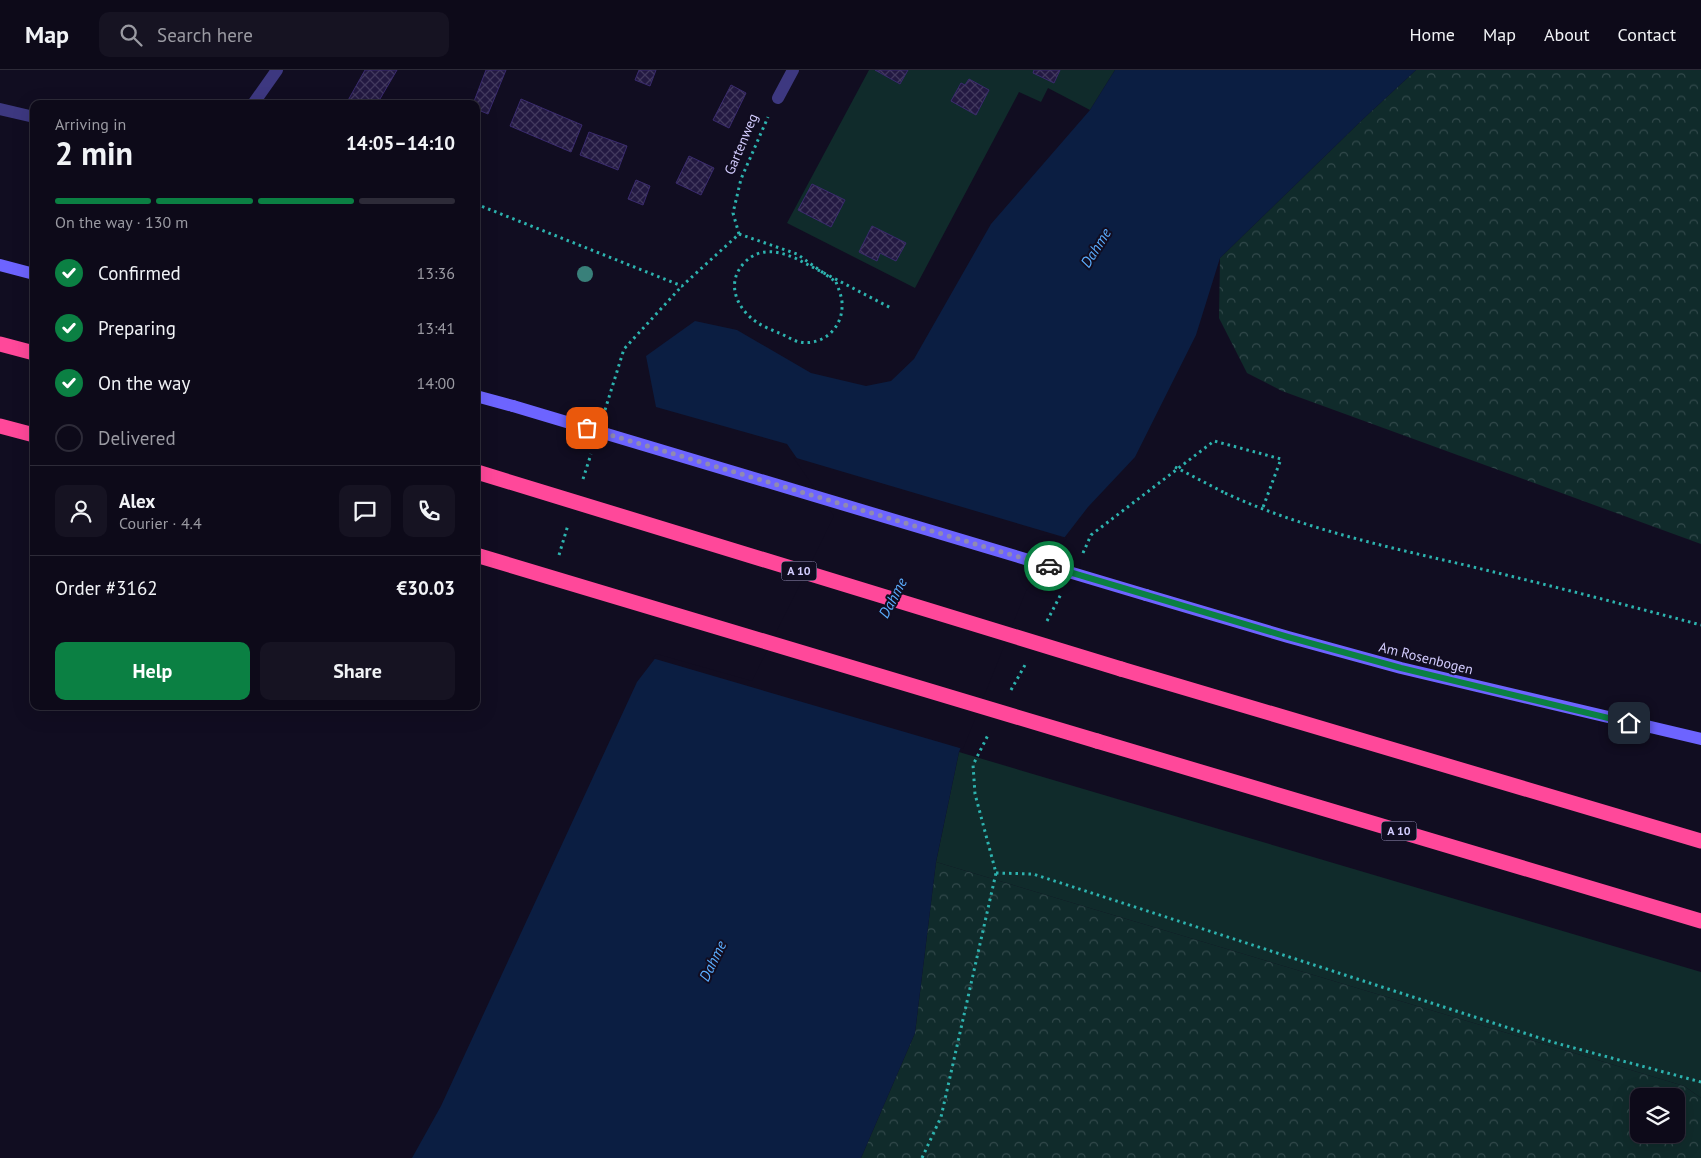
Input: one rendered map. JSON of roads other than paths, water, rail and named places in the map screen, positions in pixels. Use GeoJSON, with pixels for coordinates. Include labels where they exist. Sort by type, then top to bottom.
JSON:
{"type":"FeatureCollection","features":[{"type":"Feature","properties":{"kind":"highway"},"geometry":{"type":"LineString","coordinates":[[0,344],[30,352]]}},
{"type":"Feature","properties":{"kind":"highway"},"geometry":{"type":"LineString","coordinates":[[0,426],[30,434]]}},
{"type":"Feature","properties":{"kind":"highway","name":"A 10"},"geometry":{"type":"LineString","coordinates":[[480,473],[1121,669],[1701,841]]}},
{"type":"Feature","properties":{"kind":"highway","name":"A 10"},"geometry":{"type":"LineString","coordinates":[[480,556],[1701,921]]}},
{"type":"Feature","properties":{"kind":"main road"},"geometry":{"type":"LineString","coordinates":[[0,266],[30,273]]}},
{"type":"Feature","properties":{"kind":"main road","name":"Am Rosenbogen"},"geometry":{"type":"LineString","coordinates":[[480,397],[1288,637],[1401,668],[1701,739]]}},
{"type":"Feature","properties":{"kind":"lane"},"geometry":{"type":"LineString","coordinates":[[256,100],[277,70]]}},
{"type":"Feature","properties":{"kind":"lane"},"geometry":{"type":"LineString","coordinates":[[778,98],[793,70]]}},
{"type":"Feature","properties":{"kind":"lane"},"geometry":{"type":"LineString","coordinates":[[0,109],[30,116]]}},
{"type":"Feature","properties":{"kind":"water","name":"Dahme"},"geometry":{"type":"Polygon","coordinates":[[[1115,70],[1416,70],[1220,258],[1196,335],[1135,457],[1088,507],[1024,590],[959,752],[936,862],[915,1033],[861,1158],[412,1158],[441,1106],[637,682],[657,656],[754,684],[837,516],[787,444],[656,407],[646,356],[695,321],[737,330],[811,373],[866,386],[891,381],[914,359],[991,224],[1090,110],[1115,70]]]}}]}
